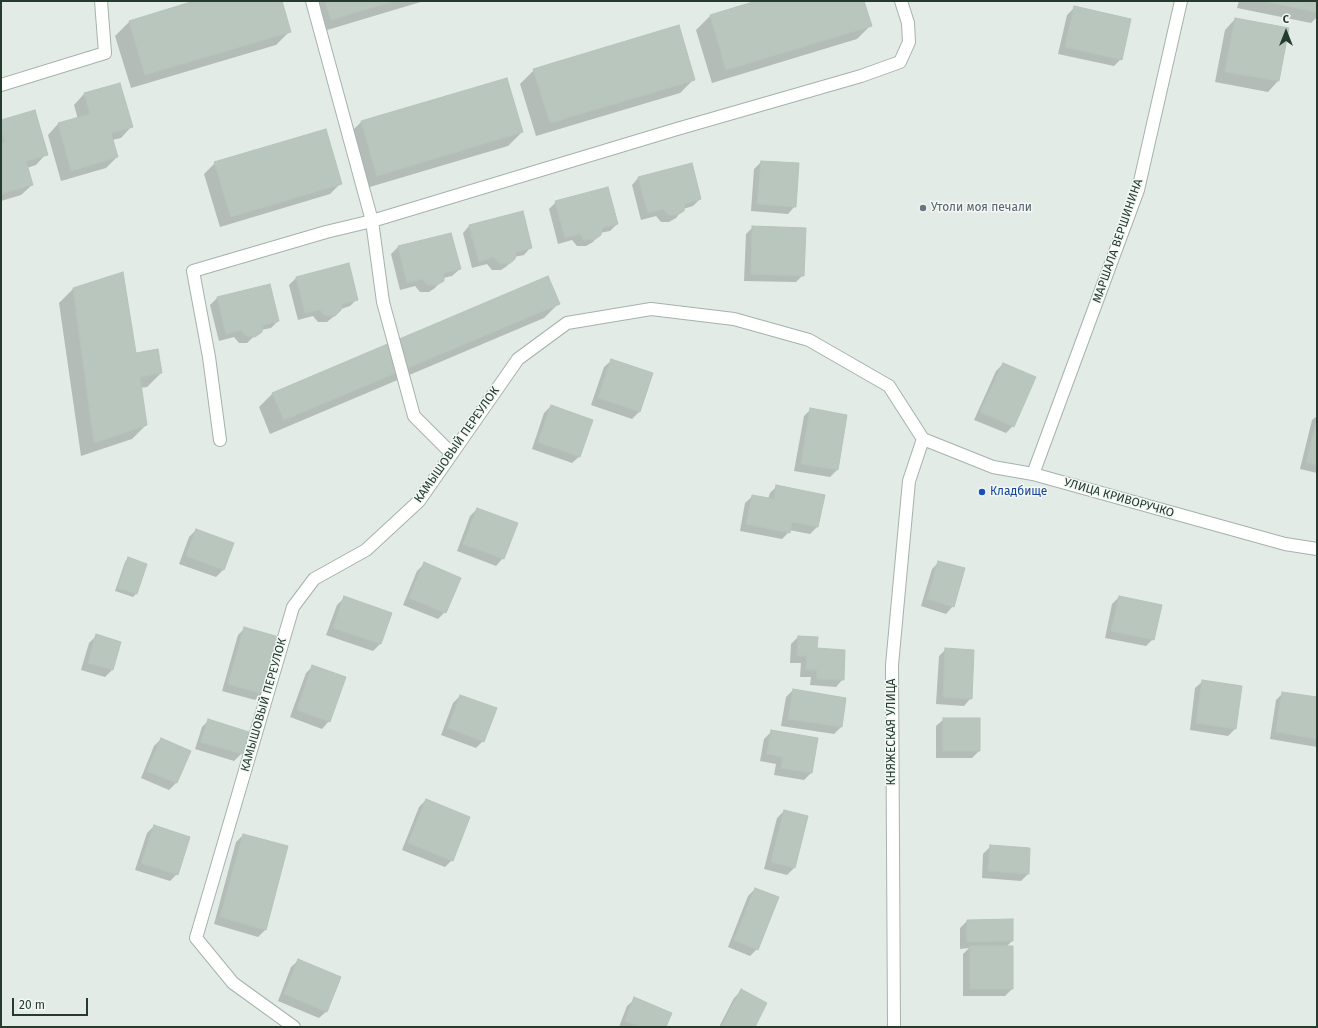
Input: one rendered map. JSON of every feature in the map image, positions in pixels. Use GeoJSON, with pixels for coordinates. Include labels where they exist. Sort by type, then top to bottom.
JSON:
{"type":"FeatureCollection","features":[{"type":"Feature","properties":{"kind":"street"},"geometry":{"type":"LineString","coordinates":[[1,85],[105,53],[101,1]]}},
{"type":"Feature","properties":{"kind":"street"},"geometry":{"type":"LineString","coordinates":[[312,1],[372,221],[383,302],[414,416],[452,454]]}},
{"type":"Feature","properties":{"kind":"street"},"geometry":{"type":"LineString","coordinates":[[220,440],[209,357],[193,271],[326,232],[372,221],[677,129],[861,76],[900,62],[909,42],[908,23],[901,1]]}},
{"type":"Feature","properties":{"kind":"street","name":"МАРШАЛА ВЕРШИНИНА"},"geometry":{"type":"LineString","coordinates":[[1033,474],[1138,190],[1181,1]]}},
{"type":"Feature","properties":{"kind":"street","name":"КАМЫШОВЫЙ ПЕРЕУЛОК"},"geometry":{"type":"LineString","coordinates":[[294,1027],[233,983],[196,938],[293,607],[314,579],[366,550],[419,501],[518,359],[567,323],[651,309],[734,318],[809,340],[889,386],[923,439]]}},
{"type":"Feature","properties":{"kind":"street","name":"УЛИЦА КРИВОРУЧКО"},"geometry":{"type":"LineString","coordinates":[[923,439],[993,467],[1033,474],[1285,544],[1317,549]]}},
{"type":"Feature","properties":{"kind":"street","name":"КНЯЖЕСКАЯ УЛИЦА"},"geometry":{"type":"LineString","coordinates":[[894,1027],[892,665],[909,481],[923,439]]}},
{"type":"Feature","properties":{"kind":"building"},"geometry":{"type":"Polygon","coordinates":[[[194,1],[282,1],[291,32],[145,75],[129,21],[194,1]]]}},
{"type":"Feature","properties":{"kind":"building"},"geometry":{"type":"Polygon","coordinates":[[[325,1],[394,1],[331,20],[325,1]]]}},
{"type":"Feature","properties":{"kind":"building"},"geometry":{"type":"Polygon","coordinates":[[[756,1],[864,1],[872,26],[726,70],[710,15],[756,1]]]}},
{"type":"Feature","properties":{"kind":"building"},"geometry":{"type":"Polygon","coordinates":[[[1263,1],[1317,1],[1317,12],[1263,1]]]}},
{"type":"Feature","properties":{"kind":"building"},"geometry":{"type":"Polygon","coordinates":[[[1074,6],[1131,19],[1122,60],[1065,47],[1074,6]]]}},
{"type":"Feature","properties":{"kind":"building"},"geometry":{"type":"Polygon","coordinates":[[[1235,18],[1289,28],[1279,81],[1225,72],[1235,18]]]}},
{"type":"Feature","properties":{"kind":"building"},"geometry":{"type":"Polygon","coordinates":[[[679,25],[695,80],[550,123],[533,69],[679,25]]]}},
{"type":"Feature","properties":{"kind":"building"},"geometry":{"type":"Polygon","coordinates":[[[507,78],[523,132],[377,176],[361,121],[507,78]]]}},
{"type":"Feature","properties":{"kind":"building"},"geometry":{"type":"Polygon","coordinates":[[[120,83],[133,127],[111,133],[118,157],[71,171],[58,123],[90,114],[84,93],[120,83]]]}},
{"type":"Feature","properties":{"kind":"building"},"geometry":{"type":"Polygon","coordinates":[[[35,110],[48,155],[26,161],[33,185],[1,194],[1,143],[5,142],[1,129],[1,120],[35,110]]]}},
{"type":"Feature","properties":{"kind":"building"},"geometry":{"type":"Polygon","coordinates":[[[326,129],[342,184],[231,217],[214,162],[326,129]]]}},
{"type":"Feature","properties":{"kind":"building"},"geometry":{"type":"Polygon","coordinates":[[[761,161],[799,163],[796,207],[757,204],[761,161]]]}},
{"type":"Feature","properties":{"kind":"building"},"geometry":{"type":"Polygon","coordinates":[[[692,163],[701,199],[685,204],[684,211],[677,215],[668,215],[663,209],[648,213],[638,177],[692,163]]]}},
{"type":"Feature","properties":{"kind":"building"},"geometry":{"type":"Polygon","coordinates":[[[608,187],[618,224],[602,228],[601,235],[594,240],[584,240],[580,234],[565,238],[555,201],[608,187]]]}},
{"type":"Feature","properties":{"kind":"building"},"geometry":{"type":"Polygon","coordinates":[[[523,211],[532,248],[516,252],[515,259],[509,264],[499,263],[494,257],[479,262],[469,225],[523,211]]]}},
{"type":"Feature","properties":{"kind":"building"},"geometry":{"type":"Polygon","coordinates":[[[752,226],[806,228],[804,276],[751,274],[752,226]]]}},
{"type":"Feature","properties":{"kind":"building"},"geometry":{"type":"Polygon","coordinates":[[[451,233],[461,269],[444,273],[444,281],[437,285],[427,285],[423,279],[407,283],[398,246],[451,233]]]}},
{"type":"Feature","properties":{"kind":"building"},"geometry":{"type":"Polygon","coordinates":[[[349,263],[358,300],[342,304],[341,310],[335,316],[325,316],[320,310],[305,313],[296,277],[349,263]]]}},
{"type":"Feature","properties":{"kind":"building"},"geometry":{"type":"Polygon","coordinates":[[[123,272],[136,353],[158,349],[162,373],[140,377],[147,425],[94,443],[73,288],[123,272]]]}},
{"type":"Feature","properties":{"kind":"building"},"geometry":{"type":"Polygon","coordinates":[[[548,276],[560,304],[284,420],[272,393],[548,276]]]}},
{"type":"Feature","properties":{"kind":"building"},"geometry":{"type":"Polygon","coordinates":[[[270,284],[279,321],[263,325],[262,332],[255,337],[246,336],[241,330],[226,334],[217,297],[270,284]]]}},
{"type":"Feature","properties":{"kind":"building"},"geometry":{"type":"Polygon","coordinates":[[[611,359],[653,373],[640,412],[598,398],[611,359]]]}},
{"type":"Feature","properties":{"kind":"building"},"geometry":{"type":"Polygon","coordinates":[[[1003,363],[1036,377],[1014,427],[980,412],[1003,363]]]}},
{"type":"Feature","properties":{"kind":"building"},"geometry":{"type":"Polygon","coordinates":[[[551,405],[593,420],[580,457],[538,442],[551,405]]]}},
{"type":"Feature","properties":{"kind":"building"},"geometry":{"type":"Polygon","coordinates":[[[810,408],[847,415],[838,470],[801,464],[810,408]]]}},
{"type":"Feature","properties":{"kind":"building"},"geometry":{"type":"Polygon","coordinates":[[[1317,420],[1317,465],[1306,462],[1317,420]]]}},
{"type":"Feature","properties":{"kind":"building"},"geometry":{"type":"Polygon","coordinates":[[[776,485],[825,495],[818,527],[792,522],[790,533],[746,524],[752,495],[774,499],[776,485]]]}},
{"type":"Feature","properties":{"kind":"building"},"geometry":{"type":"Polygon","coordinates":[[[477,508],[518,523],[504,559],[463,544],[477,508]]]}},
{"type":"Feature","properties":{"kind":"building"},"geometry":{"type":"Polygon","coordinates":[[[196,529],[234,543],[224,570],[186,556],[196,529]]]}},
{"type":"Feature","properties":{"kind":"building"},"geometry":{"type":"Polygon","coordinates":[[[128,557],[147,564],[137,594],[118,588],[128,557]]]}},
{"type":"Feature","properties":{"kind":"building"},"geometry":{"type":"Polygon","coordinates":[[[938,561],[965,568],[954,607],[927,599],[938,561]]]}},
{"type":"Feature","properties":{"kind":"building"},"geometry":{"type":"Polygon","coordinates":[[[424,562],[461,578],[446,613],[409,598],[424,562]]]}},
{"type":"Feature","properties":{"kind":"building"},"geometry":{"type":"Polygon","coordinates":[[[344,596],[392,613],[381,644],[333,628],[344,596]]]}},
{"type":"Feature","properties":{"kind":"building"},"geometry":{"type":"Polygon","coordinates":[[[1119,596],[1162,605],[1154,640],[1111,631],[1119,596]]]}},
{"type":"Feature","properties":{"kind":"building"},"geometry":{"type":"Polygon","coordinates":[[[244,627],[279,637],[263,694],[228,684],[244,627]]]}},
{"type":"Feature","properties":{"kind":"building"},"geometry":{"type":"Polygon","coordinates":[[[96,634],[121,642],[113,670],[88,663],[96,634]]]}},
{"type":"Feature","properties":{"kind":"building"},"geometry":{"type":"Polygon","coordinates":[[[798,636],[818,637],[817,648],[845,650],[844,680],[817,679],[817,670],[806,670],[807,656],[797,656],[798,636]]]}},
{"type":"Feature","properties":{"kind":"building"},"geometry":{"type":"Polygon","coordinates":[[[945,648],[974,650],[972,699],[943,697],[945,648]]]}},
{"type":"Feature","properties":{"kind":"building"},"geometry":{"type":"Polygon","coordinates":[[[312,665],[346,677],[330,722],[297,710],[312,665]]]}},
{"type":"Feature","properties":{"kind":"building"},"geometry":{"type":"Polygon","coordinates":[[[1202,680],[1242,686],[1236,729],[1196,723],[1202,680]]]}},
{"type":"Feature","properties":{"kind":"building"},"geometry":{"type":"Polygon","coordinates":[[[793,689],[846,698],[842,727],[788,719],[793,689]]]}},
{"type":"Feature","properties":{"kind":"building"},"geometry":{"type":"Polygon","coordinates":[[[1282,692],[1317,697],[1317,739],[1276,732],[1282,692]]]}},
{"type":"Feature","properties":{"kind":"building"},"geometry":{"type":"Polygon","coordinates":[[[460,695],[497,708],[484,742],[448,728],[460,695]]]}},
{"type":"Feature","properties":{"kind":"building"},"geometry":{"type":"Polygon","coordinates":[[[943,718],[980,718],[980,751],[943,751],[943,718]]]}},
{"type":"Feature","properties":{"kind":"building"},"geometry":{"type":"Polygon","coordinates":[[[208,719],[249,732],[242,754],[201,742],[208,719]]]}},
{"type":"Feature","properties":{"kind":"building"},"geometry":{"type":"Polygon","coordinates":[[[771,730],[818,738],[812,773],[781,768],[783,757],[767,754],[771,730]]]}},
{"type":"Feature","properties":{"kind":"building"},"geometry":{"type":"Polygon","coordinates":[[[161,738],[191,751],[177,783],[147,771],[161,738]]]}},
{"type":"Feature","properties":{"kind":"building"},"geometry":{"type":"Polygon","coordinates":[[[426,799],[470,817],[453,861],[408,843],[426,799]]]}},
{"type":"Feature","properties":{"kind":"building"},"geometry":{"type":"Polygon","coordinates":[[[784,810],[808,816],[795,868],[771,862],[784,810]]]}},
{"type":"Feature","properties":{"kind":"building"},"geometry":{"type":"Polygon","coordinates":[[[154,825],[190,837],[178,875],[141,863],[154,825]]]}},
{"type":"Feature","properties":{"kind":"building"},"geometry":{"type":"Polygon","coordinates":[[[243,834],[288,846],[266,930],[220,917],[243,834]]]}},
{"type":"Feature","properties":{"kind":"building"},"geometry":{"type":"Polygon","coordinates":[[[990,845],[1030,848],[1029,874],[988,871],[990,845]]]}},
{"type":"Feature","properties":{"kind":"building"},"geometry":{"type":"Polygon","coordinates":[[[755,888],[779,897],[758,950],[734,940],[755,888]]]}},
{"type":"Feature","properties":{"kind":"building"},"geometry":{"type":"Polygon","coordinates":[[[1013,919],[1013,941],[967,942],[967,920],[1013,919]]]}},
{"type":"Feature","properties":{"kind":"building"},"geometry":{"type":"Polygon","coordinates":[[[970,946],[1013,946],[1013,989],[970,989],[970,946]]]}},
{"type":"Feature","properties":{"kind":"building"},"geometry":{"type":"Polygon","coordinates":[[[298,959],[341,977],[327,1012],[284,994],[298,959]]]}},
{"type":"Feature","properties":{"kind":"building"},"geometry":{"type":"Polygon","coordinates":[[[741,989],[767,1003],[755,1027],[721,1027],[741,989]]]}},
{"type":"Feature","properties":{"kind":"building"},"geometry":{"type":"Polygon","coordinates":[[[634,997],[672,1013],[666,1027],[641,1027],[625,1021],[634,997]]]}},
{"type":"Feature","properties":{"kind":"place","name":"Утоли моя печали"},"geometry":{"type":"Point","coordinates":[923,208]}},
{"type":"Feature","properties":{"kind":"place","name":"Кладбище"},"geometry":{"type":"Point","coordinates":[982,492]}}]}
